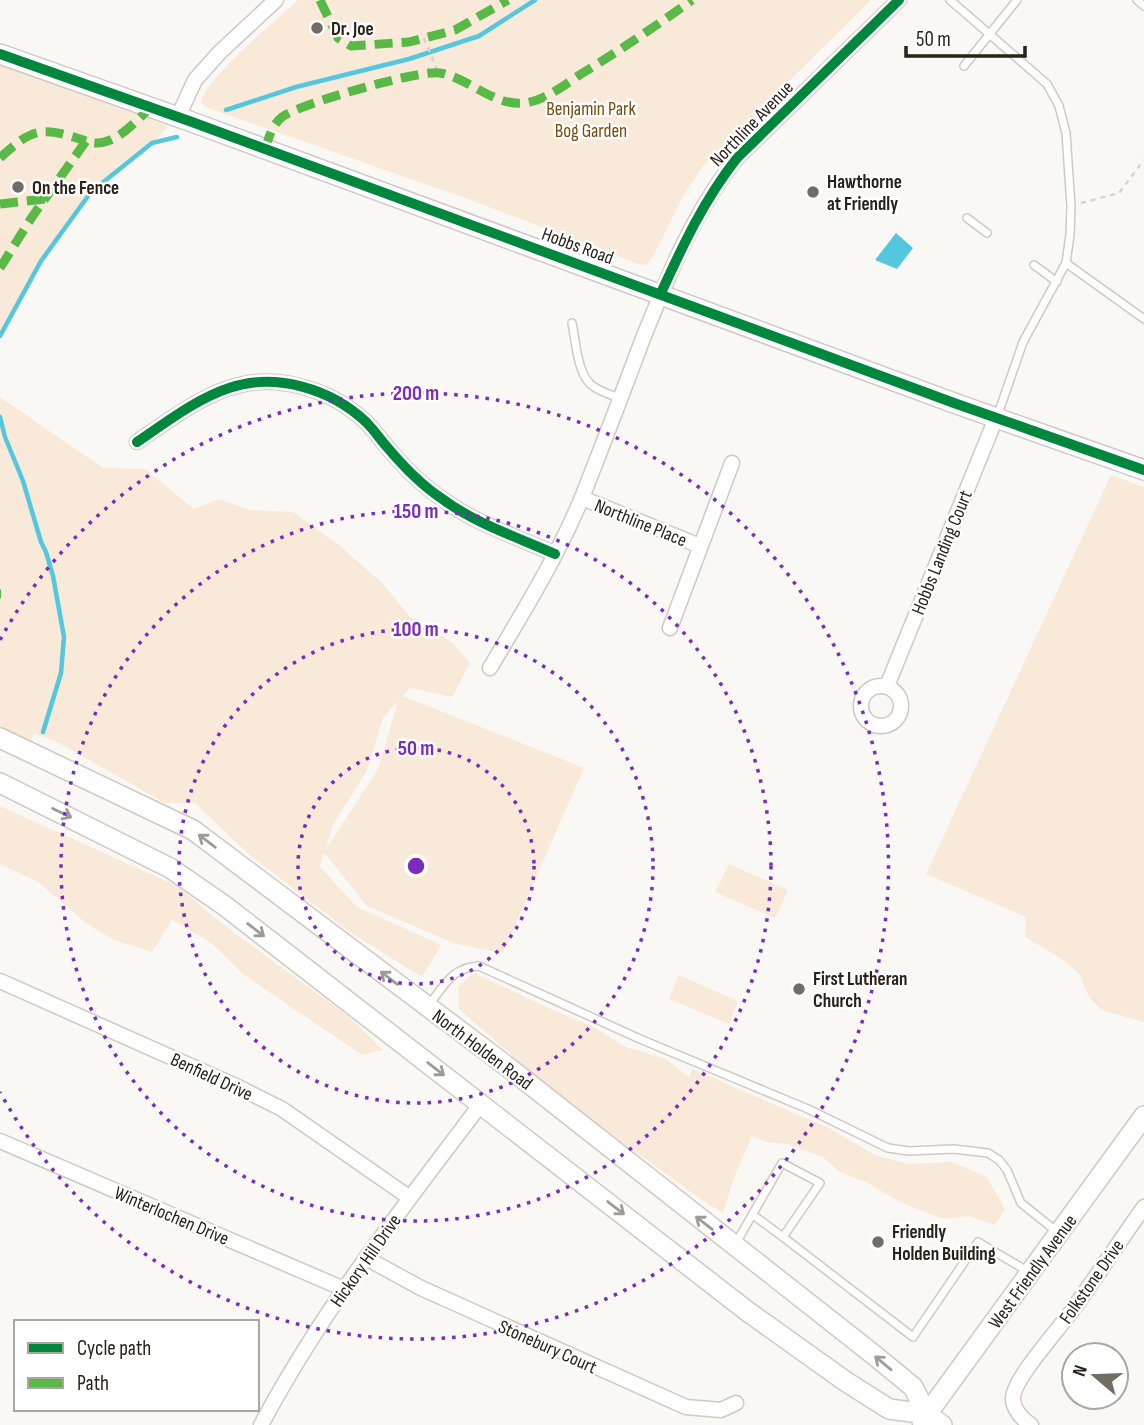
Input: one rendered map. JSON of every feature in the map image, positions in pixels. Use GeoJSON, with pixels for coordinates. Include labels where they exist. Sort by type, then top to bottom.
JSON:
{"type":"FeatureCollection","features":[{"type":"Feature","properties":{"kind":"main road","name":"Hobbs Road"},"geometry":{"type":"LineString","coordinates":[[0,54],[1144,470]]}},
{"type":"Feature","properties":{"kind":"main road","name":"North Holden Road"},"geometry":{"type":"LineString","coordinates":[[0,738],[193,830],[508,1067],[913,1387],[929,1421]]}},
{"type":"Feature","properties":{"kind":"main road"},"geometry":{"type":"LineString","coordinates":[[0,783],[170,869],[235,914],[747,1311],[889,1409],[929,1421]]}},
{"type":"Feature","properties":{"kind":"main road","name":"West Friendly Avenue"},"geometry":{"type":"LineString","coordinates":[[929,1421],[1144,1116]]}},
{"type":"Feature","properties":{"kind":"street"},"geometry":{"type":"LineString","coordinates":[[178,117],[195,80],[219,51],[276,0]]}},
{"type":"Feature","properties":{"kind":"street","name":"Northline Avenue"},"geometry":{"type":"LineString","coordinates":[[490,668],[555,554],[582,498],[661,293],[715,186],[737,158],[899,0]]}},
{"type":"Feature","properties":{"kind":"street"},"geometry":{"type":"LineString","coordinates":[[137,442],[202,401],[229,388],[255,383],[300,386],[326,394],[356,413],[412,475],[441,498],[461,511],[555,554]]}},
{"type":"Feature","properties":{"kind":"street","name":"Hobbs Landing Court"},"geometry":{"type":"LineString","coordinates":[[887,687],[996,418]]}},
{"type":"Feature","properties":{"kind":"street","name":"Northline Place"},"geometry":{"type":"LineString","coordinates":[[670,628],[732,463]]}},
{"type":"Feature","properties":{"kind":"street","name":"Northline Place"},"geometry":{"type":"LineString","coordinates":[[582,498],[700,546]]}},
{"type":"Feature","properties":{"kind":"street","name":"Benfield Drive"},"geometry":{"type":"LineString","coordinates":[[0,981],[282,1109],[410,1198]]}},
{"type":"Feature","properties":{"kind":"street","name":"Hickory Hill Drive"},"geometry":{"type":"LineString","coordinates":[[261,1425],[285,1381],[344,1289],[481,1104]]}},
{"type":"Feature","properties":{"kind":"street","name":"Winterlochen Drive"},"geometry":{"type":"LineString","coordinates":[[0,1141],[344,1289]]}},
{"type":"Feature","properties":{"kind":"street","name":"Folkstone Drive"},"geometry":{"type":"LineString","coordinates":[[1031,1425],[1016,1409],[1013,1398],[1018,1384],[1144,1207]]}},
{"type":"Feature","properties":{"kind":"street","name":"Stonebury Court"},"geometry":{"type":"LineString","coordinates":[[366,1258],[444,1298],[686,1408],[721,1409],[736,1403]]}},
{"type":"Feature","properties":{"kind":"lane"},"geometry":{"type":"LineString","coordinates":[[950,0],[1047,84],[1059,106],[1066,133],[1071,206],[1066,263],[1023,342],[996,418]]}},
{"type":"Feature","properties":{"kind":"lane"},"geometry":{"type":"LineString","coordinates":[[964,66],[1017,0]]}},
{"type":"Feature","properties":{"kind":"lane"},"geometry":{"type":"LineString","coordinates":[[1137,0],[1144,6]]}},
{"type":"Feature","properties":{"kind":"lane"},"geometry":{"type":"LineString","coordinates":[[967,218],[987,233]]}},
{"type":"Feature","properties":{"kind":"lane"},"geometry":{"type":"LineString","coordinates":[[1066,263],[1144,319]]}},
{"type":"Feature","properties":{"kind":"lane"},"geometry":{"type":"LineString","coordinates":[[1034,265],[1057,282]]}},
{"type":"Feature","properties":{"kind":"lane"},"geometry":{"type":"LineString","coordinates":[[572,323],[582,371],[587,379],[592,386],[620,399]]}},
{"type":"Feature","properties":{"kind":"lane"},"geometry":{"type":"LineString","coordinates":[[427,1007],[452,975],[464,967],[479,965],[640,1039],[808,1109],[888,1148],[909,1151],[953,1149],[988,1153],[999,1160],[1007,1171],[1021,1203],[1060,1234]]}},
{"type":"Feature","properties":{"kind":"lane"},"geometry":{"type":"LineString","coordinates":[[734,1247],[782,1163],[820,1183],[783,1237]]}},
{"type":"Feature","properties":{"kind":"lane"},"geometry":{"type":"LineString","coordinates":[[753,1215],[913,1337],[978,1242],[1031,1273]]}},
{"type":"Feature","properties":{"kind":"path"},"geometry":{"type":"LineString","coordinates":[[424,38],[438,72]]}},
{"type":"Feature","properties":{"kind":"path"},"geometry":{"type":"LineString","coordinates":[[1071,206],[1119,193],[1144,160]]}},
{"type":"Feature","properties":{"kind":"green space","name":"Benjamin Park Bog Garden"},"geometry":{"type":"Polygon","coordinates":[[[298,0],[871,0],[702,167],[682,198],[655,253],[647,264],[640,265],[468,199],[208,108],[201,103],[205,93],[227,65],[298,0]]]}},
{"type":"Feature","properties":{"kind":"green space"},"geometry":{"type":"Polygon","coordinates":[[[0,63],[168,126],[152,143],[91,192],[41,261],[0,336],[0,63]]]}},
{"type":"Feature","properties":{"kind":"green space"},"geometry":{"type":"Polygon","coordinates":[[[0,397],[103,468],[145,469],[194,509],[219,499],[250,510],[293,512],[339,545],[384,585],[409,616],[453,643],[470,663],[452,697],[410,688],[403,696],[584,768],[503,953],[456,944],[367,906],[324,852],[320,867],[357,907],[441,945],[422,977],[351,933],[251,856],[195,803],[165,803],[59,743],[34,733],[31,741],[0,727],[0,397]],[[398,701],[383,718],[367,770],[333,825],[326,849],[378,769],[398,701]]]}},
{"type":"Feature","properties":{"kind":"green space"},"geometry":{"type":"Polygon","coordinates":[[[1111,475],[1144,487],[1144,1022],[1102,1010],[1089,997],[1079,973],[1059,957],[1025,937],[1026,917],[926,874],[1111,475]]]}},
{"type":"Feature","properties":{"kind":"green space"},"geometry":{"type":"Polygon","coordinates":[[[0,806],[177,886],[224,925],[349,1017],[383,1050],[362,1055],[244,975],[210,942],[172,920],[152,952],[114,940],[86,923],[38,882],[0,864],[0,806]]]}},
{"type":"Feature","properties":{"kind":"green space"},"geometry":{"type":"Polygon","coordinates":[[[729,864],[788,890],[775,918],[715,892],[729,864]]]}},
{"type":"Feature","properties":{"kind":"green space"},"geometry":{"type":"Polygon","coordinates":[[[474,973],[594,1027],[626,1047],[666,1059],[689,1077],[692,1069],[829,1128],[875,1155],[907,1164],[952,1162],[987,1177],[1005,1209],[995,1225],[969,1216],[943,1219],[900,1202],[866,1182],[840,1172],[823,1157],[787,1144],[765,1142],[752,1136],[735,1175],[723,1213],[559,1096],[459,1009],[458,987],[474,973]]]}},
{"type":"Feature","properties":{"kind":"green space"},"geometry":{"type":"Polygon","coordinates":[[[679,975],[738,1001],[729,1024],[669,999],[679,975]]]}},
{"type":"Feature","properties":{"kind":"water"},"geometry":{"type":"Polygon","coordinates":[[[896,233],[913,248],[897,269],[875,260],[896,233]]]}},
{"type":"Feature","properties":{"kind":"waterway"},"geometry":{"type":"LineString","coordinates":[[226,110],[296,87],[409,59],[479,36],[535,0]]}},
{"type":"Feature","properties":{"kind":"waterway"},"geometry":{"type":"LineString","coordinates":[[0,336],[41,261],[91,192],[152,143],[177,137]]}},
{"type":"Feature","properties":{"kind":"waterway"},"geometry":{"type":"LineString","coordinates":[[0,417],[53,576],[64,637],[61,673],[43,732]]}},
{"type":"Feature","properties":{"kind":"marked path"},"geometry":{"type":"LineString","coordinates":[[320,0],[338,38],[351,46],[409,42],[455,30],[508,0]]}},
{"type":"Feature","properties":{"kind":"marked path"},"geometry":{"type":"LineString","coordinates":[[265,149],[276,124],[293,111],[334,96],[410,76],[440,73],[506,102],[537,100],[557,90],[692,0]]}},
{"type":"Feature","properties":{"kind":"marked path"},"geometry":{"type":"LineString","coordinates":[[0,268],[86,141],[95,143],[113,139],[151,107]]}},
{"type":"Feature","properties":{"kind":"marked path"},"geometry":{"type":"LineString","coordinates":[[0,158],[22,140],[40,132],[59,133],[86,141]]}},
{"type":"Feature","properties":{"kind":"marked path"},"geometry":{"type":"LineString","coordinates":[[0,204],[45,199]]}},
{"type":"Feature","properties":{"kind":"cycle path"},"geometry":{"type":"LineString","coordinates":[[661,293],[704,207],[737,158],[899,0]]}},
{"type":"Feature","properties":{"kind":"cycle path"},"geometry":{"type":"LineString","coordinates":[[0,54],[1144,470]]}},
{"type":"Feature","properties":{"kind":"cycle path"},"geometry":{"type":"LineString","coordinates":[[137,442],[193,405],[229,388],[265,382],[302,387],[352,410],[369,425],[412,474],[454,507],[555,554]]}},
{"type":"Feature","properties":{"kind":"place","name":"Dr. Joe"},"geometry":{"type":"Point","coordinates":[317,28]}},
{"type":"Feature","properties":{"kind":"place","name":"On the Fence"},"geometry":{"type":"Point","coordinates":[18,187]}},
{"type":"Feature","properties":{"kind":"place","name":"Hawthorne at Friendly"},"geometry":{"type":"Point","coordinates":[813,192]}},
{"type":"Feature","properties":{"kind":"place","name":"First Lutheran Church"},"geometry":{"type":"Point","coordinates":[799,989]}},
{"type":"Feature","properties":{"kind":"place","name":"Friendly Holden Building"},"geometry":{"type":"Point","coordinates":[878,1242]}}]}
